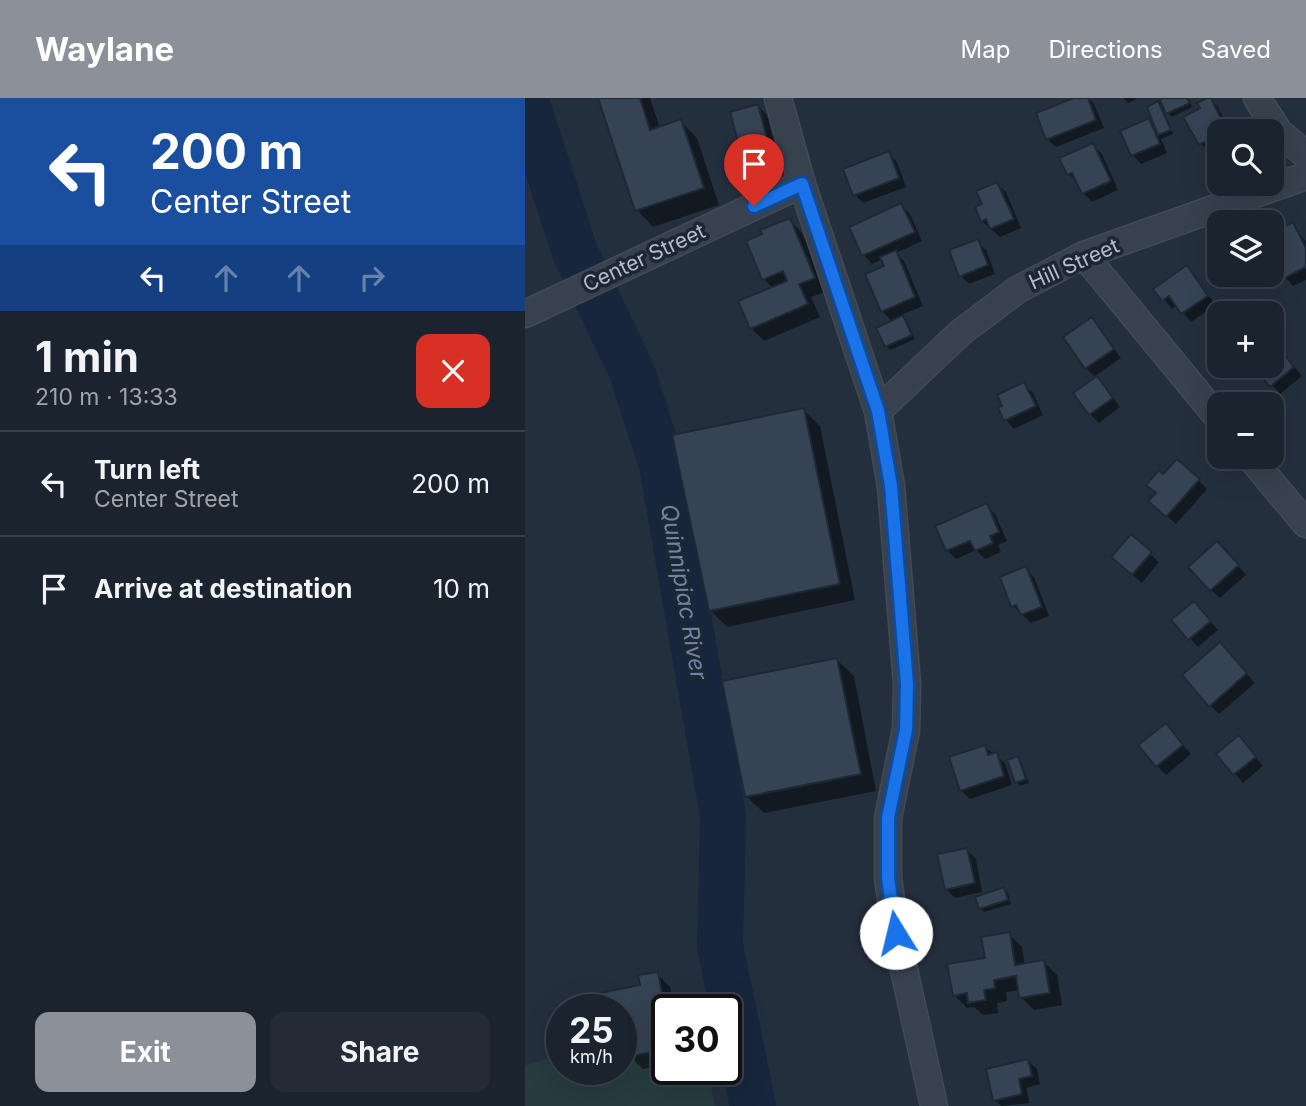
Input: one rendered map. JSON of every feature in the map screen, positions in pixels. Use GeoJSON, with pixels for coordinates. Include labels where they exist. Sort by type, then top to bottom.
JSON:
{"type":"FeatureCollection","features":[{"type":"Feature","properties":{"kind":"street"},"geometry":{"type":"LineString","coordinates":[[778,98],[802,184],[878,411],[891,486],[907,684],[906,730],[888,818],[888,878],[896,933],[933,1106]]}},
{"type":"Feature","properties":{"kind":"street"},"geometry":{"type":"LineString","coordinates":[[1257,98],[1279,132],[1306,155]]}},
{"type":"Feature","properties":{"kind":"street","name":"Hill Street"},"geometry":{"type":"LineString","coordinates":[[878,411],[960,333],[1017,290],[1084,255],[1306,176]]}},
{"type":"Feature","properties":{"kind":"street","name":"Center Street"},"geometry":{"type":"LineString","coordinates":[[525,314],[802,184]]}},
{"type":"Feature","properties":{"kind":"street"},"geometry":{"type":"LineString","coordinates":[[1084,255],[1207,404]]}},
{"type":"Feature","properties":{"kind":"street"},"geometry":{"type":"LineString","coordinates":[[1260,469],[1306,524]]}},
{"type":"Feature","properties":{"kind":"green space"},"geometry":{"type":"Polygon","coordinates":[[[525,98],[540,98],[596,249],[562,268],[525,151],[525,98]]]}},
{"type":"Feature","properties":{"kind":"green space"},"geometry":{"type":"Polygon","coordinates":[[[651,1031],[651,1085],[710,1085],[715,1106],[525,1106],[525,1065],[546,1059],[546,1085],[637,1085],[637,1034],[651,1031]]]}},
{"type":"Feature","properties":{"kind":"building"},"geometry":{"type":"Polygon","coordinates":[[[598,98],[640,98],[650,130],[681,119],[704,188],[635,211],[598,98]]]}},
{"type":"Feature","properties":{"kind":"building"},"geometry":{"type":"Polygon","coordinates":[[[1074,98],[1088,98],[1096,120],[1046,140],[1036,113],[1074,98]]]}},
{"type":"Feature","properties":{"kind":"building"},"geometry":{"type":"Polygon","coordinates":[[[1187,98],[1190,103],[1166,114],[1160,100],[1187,98]]]}},
{"type":"Feature","properties":{"kind":"building"},"geometry":{"type":"Polygon","coordinates":[[[1211,98],[1221,119],[1207,119],[1207,141],[1199,145],[1183,117],[1200,108],[1197,103],[1211,98]]]}},
{"type":"Feature","properties":{"kind":"building"},"geometry":{"type":"Polygon","coordinates":[[[1158,101],[1171,130],[1158,135],[1147,107],[1158,101]]]}},
{"type":"Feature","properties":{"kind":"building"},"geometry":{"type":"Polygon","coordinates":[[[758,104],[771,154],[743,161],[730,112],[758,104]]]}},
{"type":"Feature","properties":{"kind":"building"},"geometry":{"type":"Polygon","coordinates":[[[1149,118],[1160,144],[1131,156],[1120,131],[1149,118]]]}},
{"type":"Feature","properties":{"kind":"building"},"geometry":{"type":"Polygon","coordinates":[[[1093,143],[1111,181],[1082,194],[1072,173],[1067,175],[1059,158],[1093,143]]]}},
{"type":"Feature","properties":{"kind":"building"},"geometry":{"type":"Polygon","coordinates":[[[889,151],[899,178],[853,196],[843,169],[889,151]]]}},
{"type":"Feature","properties":{"kind":"building"},"geometry":{"type":"Polygon","coordinates":[[[997,182],[1014,219],[990,229],[986,219],[981,222],[975,207],[982,204],[976,191],[997,182]]]}},
{"type":"Feature","properties":{"kind":"building"},"geometry":{"type":"Polygon","coordinates":[[[901,203],[915,232],[862,256],[849,227],[901,203]]]}},
{"type":"Feature","properties":{"kind":"building"},"geometry":{"type":"Polygon","coordinates":[[[790,218],[815,278],[799,284],[808,304],[750,329],[738,301],[787,281],[783,271],[762,280],[746,241],[762,234],[760,230],[790,218]]]}},
{"type":"Feature","properties":{"kind":"building"},"geometry":{"type":"Polygon","coordinates":[[[1293,222],[1306,248],[1306,267],[1284,278],[1284,227],[1293,222]]]}},
{"type":"Feature","properties":{"kind":"building"},"geometry":{"type":"Polygon","coordinates":[[[978,239],[988,265],[959,277],[949,250],[978,239]]]}},
{"type":"Feature","properties":{"kind":"building"},"geometry":{"type":"Polygon","coordinates":[[[896,250],[915,297],[881,312],[865,274],[884,266],[880,257],[896,250]]]}},
{"type":"Feature","properties":{"kind":"building"},"geometry":{"type":"Polygon","coordinates":[[[1187,265],[1208,296],[1181,314],[1169,296],[1162,301],[1153,289],[1187,265]]]}},
{"type":"Feature","properties":{"kind":"building"},"geometry":{"type":"Polygon","coordinates":[[[903,315],[912,335],[885,347],[876,328],[903,315]]]}},
{"type":"Feature","properties":{"kind":"building"},"geometry":{"type":"Polygon","coordinates":[[[1092,317],[1114,349],[1085,369],[1063,337],[1092,317]]]}},
{"type":"Feature","properties":{"kind":"building"},"geometry":{"type":"Polygon","coordinates":[[[1284,354],[1294,367],[1284,375],[1284,354]]]}},
{"type":"Feature","properties":{"kind":"building"},"geometry":{"type":"Polygon","coordinates":[[[1097,376],[1113,398],[1089,415],[1073,393],[1097,376]]]}},
{"type":"Feature","properties":{"kind":"building"},"geometry":{"type":"Polygon","coordinates":[[[1263,378],[1281,378],[1270,387],[1263,378]]]}},
{"type":"Feature","properties":{"kind":"building"},"geometry":{"type":"Polygon","coordinates":[[[1024,382],[1036,406],[1004,421],[998,408],[1002,406],[997,395],[1024,382]]]}},
{"type":"Feature","properties":{"kind":"building"},"geometry":{"type":"Polygon","coordinates":[[[804,408],[840,584],[709,611],[672,435],[804,408]]]}},
{"type":"Feature","properties":{"kind":"building"},"geometry":{"type":"Polygon","coordinates":[[[1177,459],[1200,479],[1166,517],[1148,501],[1156,493],[1146,485],[1159,470],[1163,474],[1177,459]]]}},
{"type":"Feature","properties":{"kind":"building"},"geometry":{"type":"Polygon","coordinates":[[[987,503],[999,532],[990,536],[993,543],[975,551],[970,541],[946,551],[935,526],[987,503]]]}},
{"type":"Feature","properties":{"kind":"building"},"geometry":{"type":"Polygon","coordinates":[[[1131,534],[1152,552],[1132,575],[1111,557],[1131,534]]]}},
{"type":"Feature","properties":{"kind":"building"},"geometry":{"type":"Polygon","coordinates":[[[1217,541],[1239,565],[1210,591],[1188,567],[1217,541]]]}},
{"type":"Feature","properties":{"kind":"building"},"geometry":{"type":"Polygon","coordinates":[[[1026,566],[1042,607],[1021,615],[1016,605],[1011,607],[1000,577],[1026,566]]]}},
{"type":"Feature","properties":{"kind":"building"},"geometry":{"type":"Polygon","coordinates":[[[1194,601],[1211,621],[1188,640],[1171,620],[1194,601]]]}},
{"type":"Feature","properties":{"kind":"building"},"geometry":{"type":"Polygon","coordinates":[[[1220,642],[1247,673],[1209,707],[1182,675],[1220,642]]]}},
{"type":"Feature","properties":{"kind":"building"},"geometry":{"type":"Polygon","coordinates":[[[837,658],[861,774],[745,797],[722,681],[837,658]]]}},
{"type":"Feature","properties":{"kind":"building"},"geometry":{"type":"Polygon","coordinates":[[[1166,723],[1183,745],[1156,767],[1138,745],[1166,723]]]}},
{"type":"Feature","properties":{"kind":"building"},"geometry":{"type":"Polygon","coordinates":[[[1239,735],[1256,757],[1233,775],[1216,754],[1239,735]]]}},
{"type":"Feature","properties":{"kind":"building"},"geometry":{"type":"Polygon","coordinates":[[[985,745],[988,755],[997,752],[1004,776],[960,791],[949,757],[985,745]]]}},
{"type":"Feature","properties":{"kind":"building"},"geometry":{"type":"Polygon","coordinates":[[[1018,756],[1026,779],[1015,783],[1007,760],[1018,756]]]}},
{"type":"Feature","properties":{"kind":"building"},"geometry":{"type":"Polygon","coordinates":[[[967,848],[975,883],[945,890],[937,854],[967,848]]]}},
{"type":"Feature","properties":{"kind":"building"},"geometry":{"type":"Polygon","coordinates":[[[1004,887],[1008,900],[979,909],[975,897],[1004,887]]]}},
{"type":"Feature","properties":{"kind":"building"},"geometry":{"type":"Polygon","coordinates":[[[1010,932],[1015,965],[1044,960],[1050,993],[1019,998],[1016,976],[994,980],[995,988],[984,990],[986,1000],[968,1003],[967,993],[953,996],[947,964],[985,958],[981,937],[1010,932]]]}},
{"type":"Feature","properties":{"kind":"building"},"geometry":{"type":"Polygon","coordinates":[[[658,972],[662,994],[651,994],[651,1052],[637,1055],[637,994],[595,994],[640,985],[638,975],[658,972]]]}},
{"type":"Feature","properties":{"kind":"building"},"geometry":{"type":"Polygon","coordinates":[[[1028,1059],[1032,1076],[1019,1079],[1022,1094],[993,1101],[986,1069],[1028,1059]]]}},
{"type":"Feature","properties":{"kind":"waterway","name":"Quinnipiac River"},"geometry":{"type":"LineString","coordinates":[[525,98],[575,252],[632,372],[662,465],[723,816],[720,946],[753,1106]]}},
{"type":"Feature","properties":{"kind":"route"},"geometry":{"type":"LineString","coordinates":[[754,206],[802,184],[878,411],[891,486],[907,684],[906,730],[888,818],[888,878],[896,933]]}}]}
